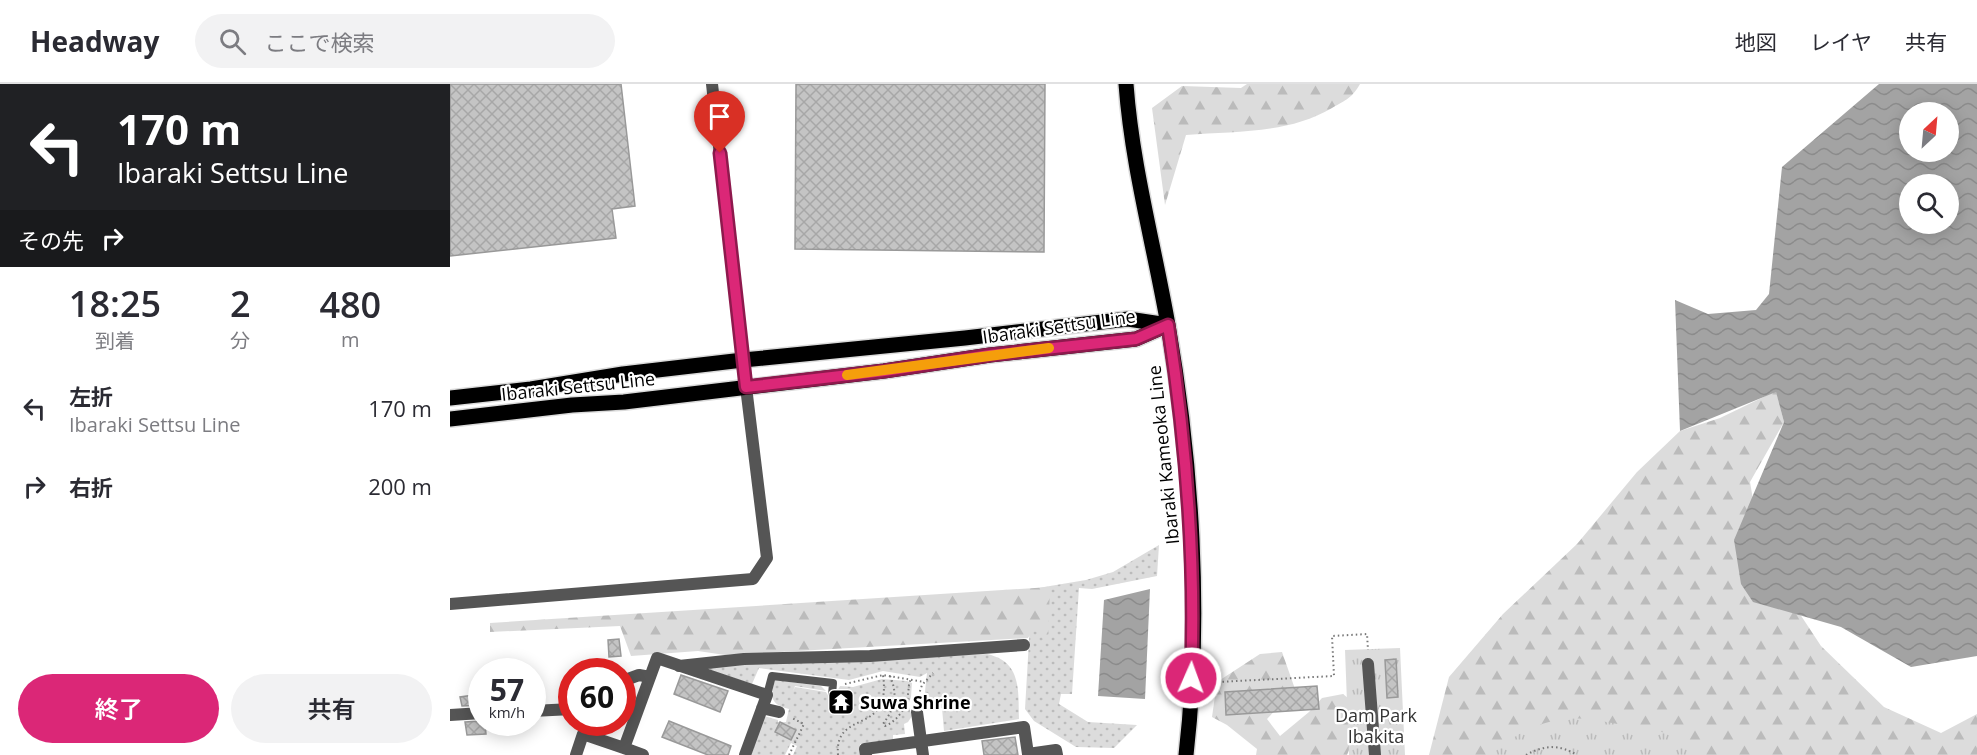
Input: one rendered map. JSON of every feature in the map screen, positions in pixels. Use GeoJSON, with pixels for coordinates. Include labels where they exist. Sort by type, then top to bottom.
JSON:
{"type":"FeatureCollection","features":[{"type":"Feature","properties":{"kind":"main road","name":"Ibaraki Kameoka Line"},"geometry":{"type":"LineString","coordinates":[[1126,84],[1136,166],[1168,325],[1183,434],[1192,562],[1191,682],[1186,755]]}},
{"type":"Feature","properties":{"kind":"main road","name":"Ibaraki Settsu Line"},"geometry":{"type":"LineString","coordinates":[[450,399],[623,374],[1128,319],[1168,325]]}},
{"type":"Feature","properties":{"kind":"main road","name":"Ibaraki Settsu Line"},"geometry":{"type":"LineString","coordinates":[[450,419],[884,371],[990,355],[1136,339],[1168,325]]}},
{"type":"Feature","properties":{"kind":"street"},"geometry":{"type":"LineString","coordinates":[[450,604],[753,579],[767,558],[712,84]]}},
{"type":"Feature","properties":{"kind":"street"},"geometry":{"type":"LineString","coordinates":[[679,666],[744,659],[870,656],[1016,642]]}},
{"type":"Feature","properties":{"kind":"street"},"geometry":{"type":"LineString","coordinates":[[624,748],[657,658],[766,695],[745,755]]}},
{"type":"Feature","properties":{"kind":"street"},"geometry":{"type":"LineString","coordinates":[[1368,664],[1375,755]]}},
{"type":"Feature","properties":{"kind":"street"},"geometry":{"type":"LineString","coordinates":[[636,676],[650,677]]}},
{"type":"Feature","properties":{"kind":"street"},"geometry":{"type":"LineString","coordinates":[[762,708],[783,713]]}},
{"type":"Feature","properties":{"kind":"street"},"geometry":{"type":"LineString","coordinates":[[917,712],[922,748]]}},
{"type":"Feature","properties":{"kind":"street"},"geometry":{"type":"LineString","coordinates":[[450,715],[468,714]]}},
{"type":"Feature","properties":{"kind":"street"},"geometry":{"type":"LineString","coordinates":[[866,755],[865,749],[922,748],[1024,728],[1028,754],[1056,750],[1057,755]]}},
{"type":"Feature","properties":{"kind":"street"},"geometry":{"type":"LineString","coordinates":[[576,755],[583,734],[643,755]]}},
{"type":"Feature","properties":{"kind":"lane"},"geometry":{"type":"LineString","coordinates":[[766,695],[772,676],[833,683],[832,695]]}},
{"type":"Feature","properties":{"kind":"path"},"geometry":{"type":"LineString","coordinates":[[1218,682],[1334,676],[1332,636],[1367,634],[1368,664]]}},
{"type":"Feature","properties":{"kind":"path"},"geometry":{"type":"LineString","coordinates":[[917,712],[918,696],[924,682],[933,673]]}},
{"type":"Feature","properties":{"kind":"path"},"geometry":{"type":"LineString","coordinates":[[842,684],[853,684],[883,675],[924,682]]}},
{"type":"Feature","properties":{"kind":"path"},"geometry":{"type":"LineString","coordinates":[[838,755],[838,741],[843,731],[869,718],[881,704],[885,689],[883,675]]}},
{"type":"Feature","properties":{"kind":"path"},"geometry":{"type":"LineString","coordinates":[[890,676],[896,696],[883,724],[885,726],[901,713],[908,696],[910,679]]}},
{"type":"Feature","properties":{"kind":"path"},"geometry":{"type":"LineString","coordinates":[[783,713],[804,724],[789,755]]}},
{"type":"Feature","properties":{"kind":"path"},"geometry":{"type":"LineString","coordinates":[[1526,755],[1536,749],[1548,747],[1559,747],[1577,755]]}},
{"type":"Feature","properties":{"kind":"green space"},"geometry":{"type":"Polygon","coordinates":[[[1247,84],[1360,84],[1345,101],[1298,123],[1243,132],[1186,135],[1165,205],[1152,108],[1182,86],[1241,88],[1247,84]]]}},
{"type":"Feature","properties":{"kind":"green space"},"geometry":{"type":"Polygon","coordinates":[[[1776,391],[1784,422],[1750,482],[1763,558],[1821,646],[1884,707],[1941,733],[1977,714],[1977,755],[1429,755],[1449,677],[1503,614],[1577,544],[1637,472],[1680,431],[1720,418],[1776,391]]]}},
{"type":"Feature","properties":{"kind":"green space"},"geometry":{"type":"Polygon","coordinates":[[[1159,545],[1157,576],[1092,589],[1079,588],[1072,694],[1061,694],[1059,704],[1088,722],[1137,725],[1114,748],[1076,747],[1034,721],[1025,709],[1032,589],[1086,580],[1113,572],[1159,545]]]}},
{"type":"Feature","properties":{"kind":"green space"},"geometry":{"type":"Polygon","coordinates":[[[1050,587],[1048,639],[1043,639],[1039,632],[1033,631],[1028,638],[725,655],[698,651],[631,656],[620,626],[490,632],[490,623],[1050,587]]]}},
{"type":"Feature","properties":{"kind":"green space","name":"Dam Park Ibakita"},"geometry":{"type":"Polygon","coordinates":[[[1400,648],[1405,755],[1349,755],[1345,650],[1400,648]]]}},
{"type":"Feature","properties":{"kind":"green space"},"geometry":{"type":"Polygon","coordinates":[[[1282,652],[1295,689],[1267,719],[1280,736],[1322,698],[1343,694],[1359,707],[1353,740],[1347,755],[1256,755],[1257,749],[1227,725],[1212,717],[1217,682],[1260,654],[1282,652]]]}},
{"type":"Feature","properties":{"kind":"green space"},"geometry":{"type":"Polygon","coordinates":[[[987,654],[1007,663],[1012,670],[1018,688],[1019,719],[944,731],[942,708],[923,710],[927,673],[920,677],[883,671],[849,680],[759,668],[752,684],[703,668],[704,666],[987,654]]]}},
{"type":"Feature","properties":{"kind":"green space","name":"Suwa Shrine"},"geometry":{"type":"Polygon","coordinates":[[[882,679],[912,683],[908,705],[912,716],[904,724],[905,734],[893,735],[893,739],[860,744],[860,755],[793,755],[797,746],[791,743],[785,755],[751,755],[764,716],[778,720],[778,722],[786,722],[789,709],[778,705],[773,699],[772,691],[775,680],[821,686],[826,691],[795,686],[793,691],[795,687],[826,692],[833,699],[840,686],[853,687],[882,679]]]}},
{"type":"Feature","properties":{"kind":"green space"},"geometry":{"type":"Polygon","coordinates":[[[1567,718],[1590,719],[1678,735],[1703,755],[1491,755],[1526,730],[1567,718]]]}},
{"type":"Feature","properties":{"kind":"water"},"geometry":{"type":"Polygon","coordinates":[[[1879,84],[1977,84],[1977,656],[1911,667],[1841,627],[1753,602],[1741,584],[1734,540],[1784,422],[1776,392],[1680,431],[1675,300],[1708,314],[1756,310],[1769,294],[1782,167],[1879,84]]]}},
{"type":"Feature","properties":{"kind":"water"},"geometry":{"type":"Polygon","coordinates":[[[1150,589],[1145,699],[1098,696],[1104,600],[1150,589]]]}},
{"type":"Feature","properties":{"kind":"building"},"geometry":{"type":"Polygon","coordinates":[[[450,84],[621,84],[635,206],[612,209],[616,238],[450,256],[450,84]]]}},
{"type":"Feature","properties":{"kind":"building"},"geometry":{"type":"Polygon","coordinates":[[[796,84],[1045,84],[1044,252],[795,249],[796,84]]]}},
{"type":"Feature","properties":{"kind":"building"},"geometry":{"type":"Polygon","coordinates":[[[619,639],[621,656],[609,657],[608,640],[619,639]]]}},
{"type":"Feature","properties":{"kind":"building"},"geometry":{"type":"Polygon","coordinates":[[[1396,659],[1398,697],[1387,698],[1385,660],[1396,659]]]}},
{"type":"Feature","properties":{"kind":"building"},"geometry":{"type":"Polygon","coordinates":[[[681,675],[728,691],[720,712],[674,694],[681,675]]]}},
{"type":"Feature","properties":{"kind":"building"},"geometry":{"type":"Polygon","coordinates":[[[1317,686],[1319,709],[1226,715],[1225,692],[1317,686]]]}},
{"type":"Feature","properties":{"kind":"building"},"geometry":{"type":"Polygon","coordinates":[[[468,696],[468,706],[462,706],[460,697],[468,696]]]}},
{"type":"Feature","properties":{"kind":"building"},"geometry":{"type":"Polygon","coordinates":[[[669,721],[731,746],[728,755],[708,755],[662,737],[669,721]]]}},
{"type":"Feature","properties":{"kind":"building"},"geometry":{"type":"Polygon","coordinates":[[[465,722],[468,722],[468,735],[467,735],[465,722]]]}},
{"type":"Feature","properties":{"kind":"building"},"geometry":{"type":"Polygon","coordinates":[[[780,722],[796,730],[791,740],[775,732],[780,722]]]}},
{"type":"Feature","properties":{"kind":"building"},"geometry":{"type":"Polygon","coordinates":[[[1015,737],[1018,755],[984,755],[982,741],[1015,737]]]}},
{"type":"Feature","properties":{"kind":"slow traffic"},"geometry":{"type":"LineString","coordinates":[[847,375],[1049,348]]}},
{"type":"Feature","properties":{"kind":"place","name":"Suwa Shrine"},"geometry":{"type":"Point","coordinates":[841,702]}},
{"type":"Feature","properties":{"kind":"route"},"geometry":{"type":"LineString","coordinates":[[720,153],[746,387],[884,371],[990,355],[1136,339],[1168,325],[1183,434],[1191,529],[1193,597],[1191,678]]}}]}
